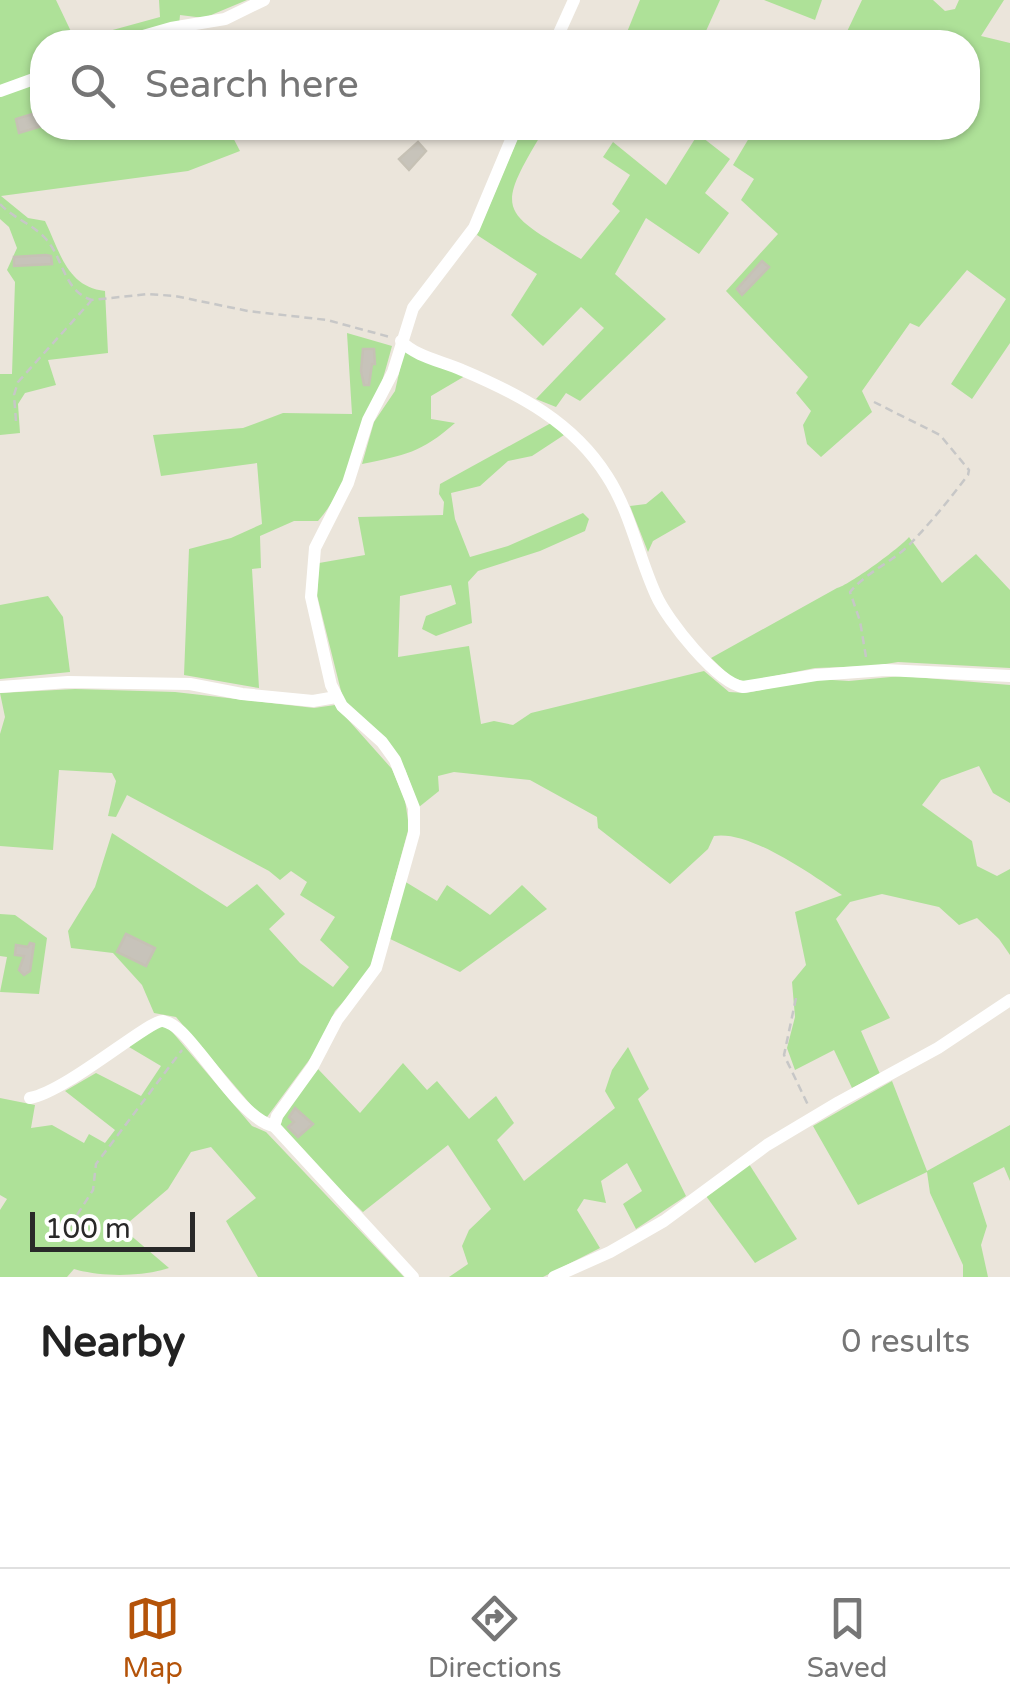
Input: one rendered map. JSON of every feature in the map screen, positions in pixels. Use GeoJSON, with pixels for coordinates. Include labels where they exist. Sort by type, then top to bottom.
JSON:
{"type":"FeatureCollection","features":[{"type":"Feature","properties":{"kind":"street"},"geometry":{"type":"LineString","coordinates":[[164,30],[226,18],[264,0]]}},
{"type":"Feature","properties":{"kind":"street"},"geometry":{"type":"LineString","coordinates":[[560,30],[574,0]]}},
{"type":"Feature","properties":{"kind":"street"},"geometry":{"type":"LineString","coordinates":[[0,91],[30,80]]}},
{"type":"Feature","properties":{"kind":"street"},"geometry":{"type":"LineString","coordinates":[[274,1126],[337,1020],[376,968],[414,833],[414,808],[394,760],[336,697],[311,597],[311,564],[322,528],[348,484],[368,420],[393,372],[400,341],[422,294],[474,228],[511,140]]}},
{"type":"Feature","properties":{"kind":"street"},"geometry":{"type":"LineString","coordinates":[[400,341],[539,407],[572,434],[607,475],[622,502],[658,600],[703,658],[726,680],[743,687],[816,675],[906,669],[950,675],[1010,676]]}},
{"type":"Feature","properties":{"kind":"street"},"geometry":{"type":"LineString","coordinates":[[0,687],[68,682],[190,684],[242,694],[313,700],[336,697]]}},
{"type":"Feature","properties":{"kind":"street"},"geometry":{"type":"LineString","coordinates":[[554,1277],[610,1252],[664,1221],[744,1161],[908,1066],[1010,1000]]}},
{"type":"Feature","properties":{"kind":"street"},"geometry":{"type":"LineString","coordinates":[[30,1098],[52,1092],[78,1076],[122,1048],[154,1021],[174,1026],[256,1119],[274,1126],[414,1277]]}},
{"type":"Feature","properties":{"kind":"path"},"geometry":{"type":"LineString","coordinates":[[0,204],[45,237],[76,292],[92,300],[148,294],[175,296],[248,311],[327,320],[400,341]]}},
{"type":"Feature","properties":{"kind":"path"},"geometry":{"type":"LineString","coordinates":[[16,421],[14,395],[18,382],[92,300]]}},
{"type":"Feature","properties":{"kind":"path"},"geometry":{"type":"LineString","coordinates":[[866,674],[860,621],[850,592],[864,576],[903,551],[942,509],[969,470],[940,435],[874,402]]}},
{"type":"Feature","properties":{"kind":"path"},"geometry":{"type":"LineString","coordinates":[[796,998],[784,1056],[814,1117]]}},
{"type":"Feature","properties":{"kind":"path"},"geometry":{"type":"LineString","coordinates":[[63,1238],[93,1190],[96,1164],[190,1041]]}},
{"type":"Feature","properties":{"kind":"green space"},"geometry":{"type":"Polygon","coordinates":[[[0,0],[56,0],[70,30],[30,30],[30,140],[234,140],[240,151],[188,171],[1,196],[28,218],[45,221],[73,275],[92,288],[105,291],[108,353],[48,360],[56,385],[25,393],[18,404],[20,433],[0,435],[0,374],[12,374],[15,282],[7,270],[17,248],[9,227],[0,219],[0,0]]]}},
{"type":"Feature","properties":{"kind":"green space"},"geometry":{"type":"Polygon","coordinates":[[[159,0],[247,0],[204,18],[180,15],[179,30],[113,30],[160,17],[159,0]]]}},
{"type":"Feature","properties":{"kind":"green space"},"geometry":{"type":"Polygon","coordinates":[[[640,0],[720,0],[706,30],[628,30],[640,0]]]}},
{"type":"Feature","properties":{"kind":"green space"},"geometry":{"type":"Polygon","coordinates":[[[764,0],[822,0],[815,20],[764,0]]]}},
{"type":"Feature","properties":{"kind":"green space"},"geometry":{"type":"Polygon","coordinates":[[[862,0],[933,0],[945,11],[955,9],[959,0],[1004,0],[981,36],[1010,43],[1010,343],[972,399],[951,384],[1006,299],[967,270],[919,327],[910,323],[862,391],[872,412],[821,457],[807,444],[803,425],[811,411],[796,393],[808,377],[726,291],[778,234],[741,200],[754,179],[733,165],[748,140],[980,140],[980,30],[848,30],[862,0]]]}},
{"type":"Feature","properties":{"kind":"green space"},"geometry":{"type":"Polygon","coordinates":[[[517,140],[538,140],[518,177],[513,207],[533,230],[581,259],[620,211],[612,204],[630,175],[603,157],[613,142],[666,185],[694,140],[706,140],[730,159],[705,193],[729,213],[699,254],[646,218],[615,274],[666,319],[580,401],[566,393],[556,407],[536,399],[604,328],[581,307],[543,346],[511,315],[537,274],[477,235],[517,140]]]}},
{"type":"Feature","properties":{"kind":"green space"},"geometry":{"type":"Polygon","coordinates":[[[347,333],[392,346],[364,438],[331,503],[318,521],[294,521],[260,536],[261,568],[252,569],[259,688],[184,675],[189,549],[231,538],[262,524],[257,463],[161,476],[153,435],[243,428],[283,413],[352,414],[347,333]]]}},
{"type":"Feature","properties":{"kind":"green space"},"geometry":{"type":"Polygon","coordinates":[[[404,351],[465,376],[431,396],[431,419],[455,423],[412,451],[362,464],[374,422],[395,391],[404,351]]]}},
{"type":"Feature","properties":{"kind":"green space"},"geometry":{"type":"Polygon","coordinates":[[[551,423],[564,435],[532,456],[508,461],[480,486],[451,493],[455,519],[470,557],[508,546],[583,513],[589,519],[585,531],[478,571],[468,582],[472,623],[436,636],[422,629],[426,616],[456,604],[451,585],[400,596],[398,657],[469,646],[481,724],[494,721],[513,725],[531,713],[704,671],[729,692],[746,693],[816,679],[849,681],[901,676],[1010,685],[1010,803],[993,793],[979,766],[941,780],[922,805],[972,841],[977,866],[997,876],[1010,869],[1010,955],[977,918],[959,925],[939,907],[882,894],[850,902],[836,919],[890,1018],[861,1031],[880,1074],[852,1088],[834,1050],[795,1070],[787,1048],[795,1017],[792,982],[806,965],[795,912],[842,895],[780,856],[729,836],[714,836],[708,849],[670,884],[598,828],[597,817],[530,780],[454,772],[438,776],[439,791],[419,807],[405,769],[343,699],[317,595],[319,563],[365,555],[358,517],[443,515],[440,484],[551,423]]]}},
{"type":"Feature","properties":{"kind":"green space"},"geometry":{"type":"Polygon","coordinates":[[[662,491],[686,522],[653,541],[648,552],[630,506],[646,504],[662,491]]]}},
{"type":"Feature","properties":{"kind":"green space"},"geometry":{"type":"Polygon","coordinates":[[[909,537],[942,583],[976,554],[1010,590],[1010,668],[898,662],[815,668],[745,682],[731,677],[711,658],[852,581],[909,537]]]}},
{"type":"Feature","properties":{"kind":"green space"},"geometry":{"type":"Polygon","coordinates":[[[48,596],[63,617],[70,672],[0,679],[0,605],[48,596]]]}},
{"type":"Feature","properties":{"kind":"green space"},"geometry":{"type":"Polygon","coordinates":[[[75,689],[175,692],[314,708],[335,705],[392,769],[405,800],[409,827],[372,962],[364,979],[335,1011],[315,1052],[267,1117],[258,1113],[176,1017],[154,1013],[142,985],[113,953],[71,948],[68,931],[95,887],[112,833],[227,907],[257,884],[285,914],[269,929],[300,963],[333,987],[349,967],[320,940],[335,917],[300,895],[307,882],[291,871],[280,880],[127,795],[116,817],[108,816],[116,781],[112,773],[59,770],[53,850],[0,846],[0,734],[5,717],[0,693],[75,689]]]}},
{"type":"Feature","properties":{"kind":"green space"},"geometry":{"type":"Polygon","coordinates":[[[404,881],[437,901],[447,885],[490,915],[522,885],[547,909],[460,972],[388,938],[404,881]]]}},
{"type":"Feature","properties":{"kind":"green space"},"geometry":{"type":"Polygon","coordinates":[[[0,914],[15,915],[47,938],[39,994],[0,992],[7,957],[0,956],[0,914]]]}},
{"type":"Feature","properties":{"kind":"green space"},"geometry":{"type":"Polygon","coordinates":[[[156,1026],[168,1027],[252,1126],[266,1132],[404,1277],[258,1277],[226,1221],[256,1198],[211,1147],[191,1152],[168,1189],[122,1228],[169,1268],[121,1275],[74,1269],[67,1277],[0,1277],[0,1210],[7,1199],[0,1195],[0,1098],[35,1105],[31,1128],[52,1125],[84,1143],[89,1134],[105,1143],[115,1130],[65,1091],[96,1073],[141,1096],[161,1066],[129,1047],[156,1026]]]}},
{"type":"Feature","properties":{"kind":"green space"},"geometry":{"type":"Polygon","coordinates":[[[628,1047],[649,1089],[638,1099],[686,1196],[636,1229],[623,1204],[642,1191],[627,1163],[601,1181],[606,1203],[584,1199],[577,1210],[600,1248],[543,1277],[449,1277],[468,1264],[462,1246],[469,1230],[491,1209],[448,1145],[363,1212],[280,1127],[285,1111],[318,1069],[360,1113],[403,1063],[427,1090],[437,1081],[469,1119],[496,1096],[514,1123],[497,1140],[524,1181],[615,1108],[605,1091],[612,1070],[628,1047]]]}},
{"type":"Feature","properties":{"kind":"green space"},"geometry":{"type":"Polygon","coordinates":[[[892,1081],[927,1171],[1010,1125],[1010,1181],[1004,1167],[973,1183],[987,1226],[981,1245],[988,1277],[963,1277],[963,1265],[930,1193],[927,1172],[858,1205],[813,1126],[892,1081]]]}},
{"type":"Feature","properties":{"kind":"green space"},"geometry":{"type":"Polygon","coordinates":[[[749,1164],[797,1239],[755,1263],[706,1196],[749,1164]]]}},
{"type":"Feature","properties":{"kind":"building"},"geometry":{"type":"Polygon","coordinates":[[[30,115],[30,130],[19,133],[16,119],[30,115]]]}},
{"type":"Feature","properties":{"kind":"building"},"geometry":{"type":"Polygon","coordinates":[[[418,142],[426,151],[409,170],[399,159],[418,142]]]}},
{"type":"Feature","properties":{"kind":"building"},"geometry":{"type":"Polygon","coordinates":[[[51,256],[52,264],[14,266],[14,257],[51,256]]]}},
{"type":"Feature","properties":{"kind":"building"},"geometry":{"type":"Polygon","coordinates":[[[762,261],[769,267],[742,295],[737,289],[762,261]]]}},
{"type":"Feature","properties":{"kind":"building"},"geometry":{"type":"Polygon","coordinates":[[[363,349],[374,349],[375,364],[369,385],[364,385],[361,371],[363,349]]]}},
{"type":"Feature","properties":{"kind":"building"},"geometry":{"type":"Polygon","coordinates":[[[126,934],[155,948],[146,966],[117,952],[126,934]]]}},
{"type":"Feature","properties":{"kind":"building"},"geometry":{"type":"Polygon","coordinates":[[[34,944],[30,971],[24,975],[19,970],[24,956],[15,955],[16,945],[28,947],[34,944]]]}},
{"type":"Feature","properties":{"kind":"building"},"geometry":{"type":"Polygon","coordinates":[[[295,1108],[313,1124],[298,1137],[288,1127],[294,1122],[289,1117],[295,1108]]]}}]}
